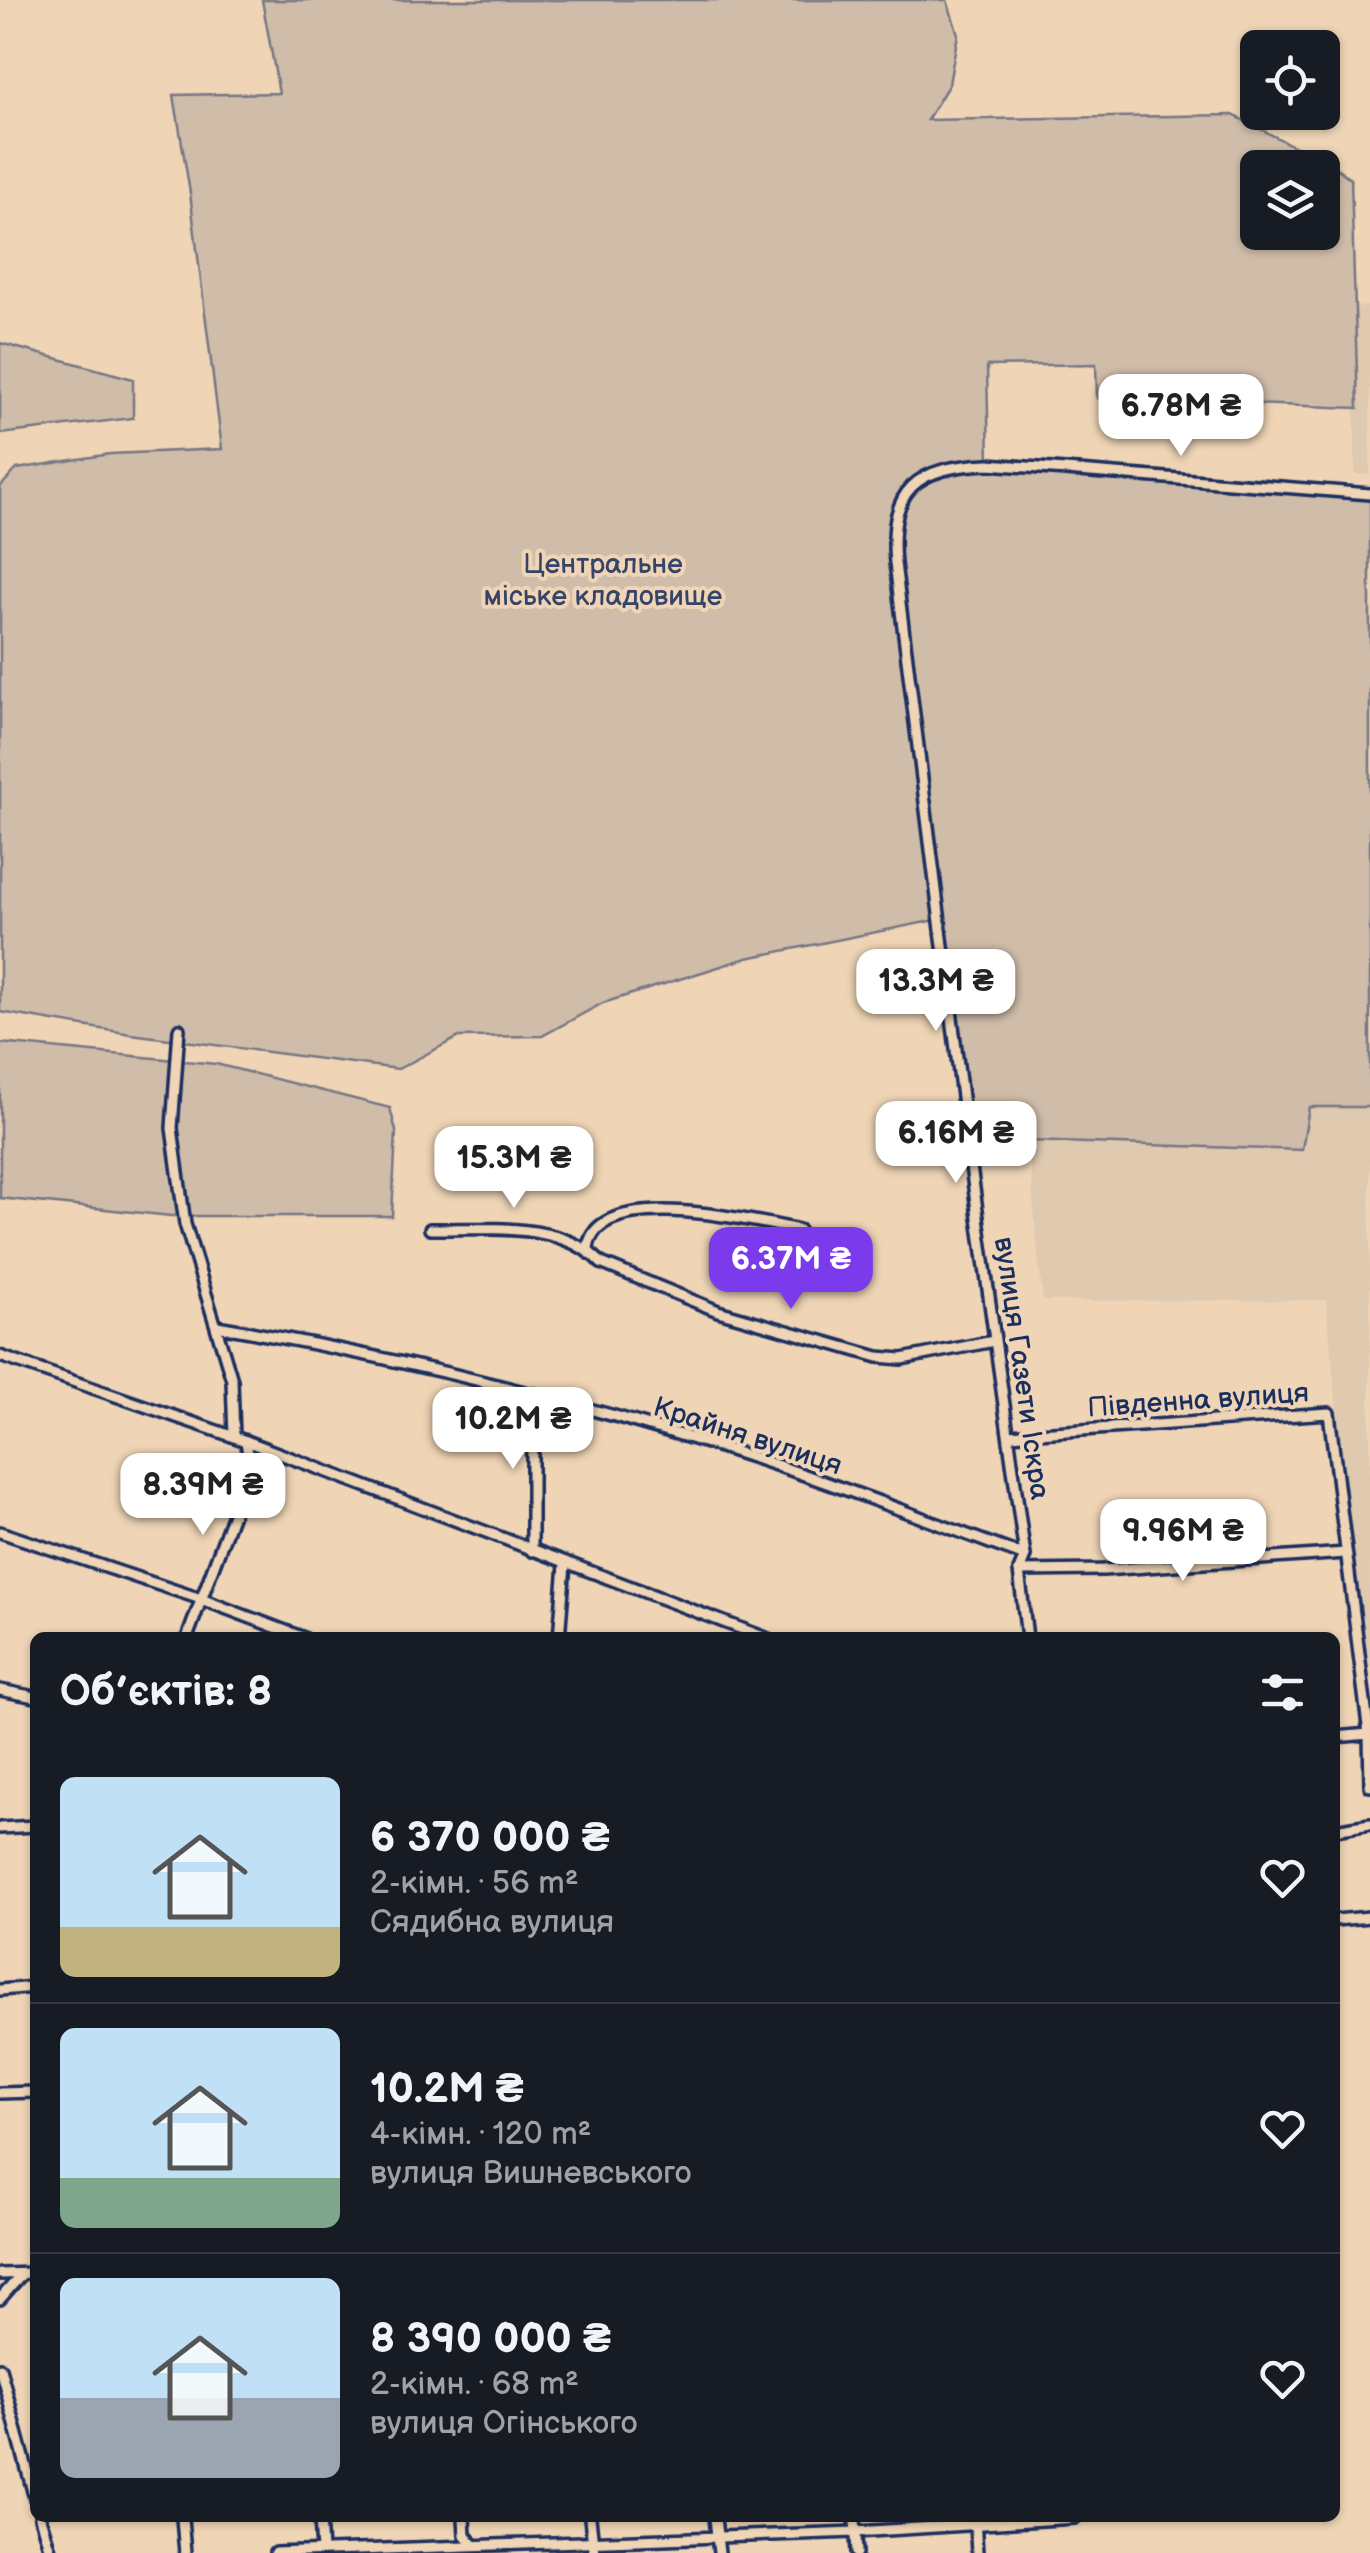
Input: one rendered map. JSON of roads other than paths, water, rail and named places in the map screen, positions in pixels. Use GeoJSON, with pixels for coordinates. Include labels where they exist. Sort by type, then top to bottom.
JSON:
{"type":"FeatureCollection","features":[{"type":"Feature","properties":{"kind":"street","name":"вулиця Газети Іскра"},"geometry":{"type":"LineString","coordinates":[[1026,1556],[968,1144],[895,563],[894,521],[899,501],[909,488],[946,468],[990,464],[1370,494]]}},
{"type":"Feature","properties":{"kind":"street"},"geometry":{"type":"LineString","coordinates":[[179,1029],[172,1128],[185,1224],[232,1380],[234,1437]]}},
{"type":"Feature","properties":{"kind":"street"},"geometry":{"type":"LineString","coordinates":[[588,1250],[589,1239],[598,1228],[619,1214],[736,1216],[798,1230]]}},
{"type":"Feature","properties":{"kind":"street"},"geometry":{"type":"LineString","coordinates":[[430,1229],[552,1236],[588,1250],[601,1263],[718,1311],[878,1357],[902,1358],[994,1341]]}},
{"type":"Feature","properties":{"kind":"street","name":"Крайня вулиця"},"geometry":{"type":"LineString","coordinates":[[216,1326],[320,1344],[532,1393],[736,1452],[1026,1556]]}},
{"type":"Feature","properties":{"kind":"street"},"geometry":{"type":"LineString","coordinates":[[0,1356],[246,1441],[750,1632]]}},
{"type":"Feature","properties":{"kind":"street"},"geometry":{"type":"LineString","coordinates":[[532,1393],[532,1552]]}},
{"type":"Feature","properties":{"kind":"street","name":"Південна вулиця"},"geometry":{"type":"LineString","coordinates":[[1010,1436],[1329,1413],[1346,1553]]}},
{"type":"Feature","properties":{"kind":"street"},"geometry":{"type":"LineString","coordinates":[[190,1632],[250,1468],[246,1441]]}},
{"type":"Feature","properties":{"kind":"street"},"geometry":{"type":"LineString","coordinates":[[0,1532],[201,1598],[289,1632]]}},
{"type":"Feature","properties":{"kind":"street"},"geometry":{"type":"LineString","coordinates":[[1019,1571],[1103,1570],[1346,1553],[1369,1734],[1370,1786]]}},
{"type":"Feature","properties":{"kind":"street"},"geometry":{"type":"LineString","coordinates":[[1026,1556],[1019,1571],[1027,1632]]}},
{"type":"Feature","properties":{"kind":"street"},"geometry":{"type":"LineString","coordinates":[[559,1632],[565,1564]]}},
{"type":"Feature","properties":{"kind":"street"},"geometry":{"type":"LineString","coordinates":[[0,1690],[30,1696]]}},
{"type":"Feature","properties":{"kind":"street"},"geometry":{"type":"LineString","coordinates":[[1340,1737],[1369,1734]]}},
{"type":"Feature","properties":{"kind":"street"},"geometry":{"type":"LineString","coordinates":[[1340,1829],[1370,1824]]}},
{"type":"Feature","properties":{"kind":"street"},"geometry":{"type":"LineString","coordinates":[[0,1828],[30,1826]]}},
{"type":"Feature","properties":{"kind":"street"},"geometry":{"type":"LineString","coordinates":[[1340,1920],[1370,1917]]}},
{"type":"Feature","properties":{"kind":"street"},"geometry":{"type":"LineString","coordinates":[[0,1990],[30,1987]]}},
{"type":"Feature","properties":{"kind":"street"},"geometry":{"type":"LineString","coordinates":[[0,2093],[30,2092]]}},
{"type":"Feature","properties":{"kind":"street"},"geometry":{"type":"LineString","coordinates":[[0,2274],[30,2273]]}},
{"type":"Feature","properties":{"kind":"street"},"geometry":{"type":"LineString","coordinates":[[0,2300],[22,2274]]}},
{"type":"Feature","properties":{"kind":"street"},"geometry":{"type":"LineString","coordinates":[[0,2368],[30,2480]]}},
{"type":"Feature","properties":{"kind":"street"},"geometry":{"type":"LineString","coordinates":[[41,2522],[50,2553]]}},
{"type":"Feature","properties":{"kind":"street"},"geometry":{"type":"LineString","coordinates":[[182,2522],[184,2553]]}},
{"type":"Feature","properties":{"kind":"street"},"geometry":{"type":"LineString","coordinates":[[320,2522],[322,2551]]}},
{"type":"Feature","properties":{"kind":"street"},"geometry":{"type":"LineString","coordinates":[[464,2522],[465,2536],[474,2545]]}},
{"type":"Feature","properties":{"kind":"street"},"geometry":{"type":"LineString","coordinates":[[591,2522],[594,2553]]}},
{"type":"Feature","properties":{"kind":"street"},"geometry":{"type":"LineString","coordinates":[[715,2522],[719,2553]]}},
{"type":"Feature","properties":{"kind":"street"},"geometry":{"type":"LineString","coordinates":[[855,2522],[857,2553]]}},
{"type":"Feature","properties":{"kind":"street"},"geometry":{"type":"LineString","coordinates":[[274,2553],[856,2532],[965,2522]]}},
{"type":"Feature","properties":{"kind":"street"},"geometry":{"type":"LineString","coordinates":[[976,2522],[977,2553]]}},
{"type":"Feature","properties":{"kind":"park label","name":"Центральне міське кладовище"},"geometry":{"type":"Point","coordinates":[603,579]}}]}
